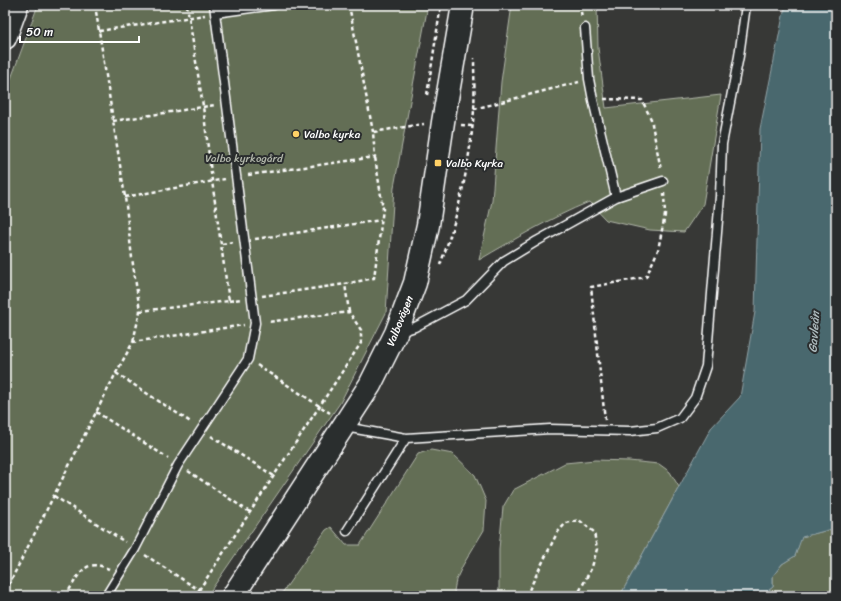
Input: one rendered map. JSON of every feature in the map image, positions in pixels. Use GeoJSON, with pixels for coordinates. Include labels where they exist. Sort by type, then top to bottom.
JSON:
{"type":"FeatureCollection","features":[{"type":"Feature","properties":{"kind":"main road"},"geometry":{"type":"LineString","coordinates":[[5,38],[17,5]]}},
{"type":"Feature","properties":{"kind":"main road","name":"Valbovägen"},"geometry":{"type":"LineString","coordinates":[[233,596],[340,422],[370,385],[396,333],[415,283],[428,224],[430,121],[463,5]]}},
{"type":"Feature","properties":{"kind":"lane"},"geometry":{"type":"LineString","coordinates":[[106,596],[121,574],[135,549],[178,465],[248,360],[255,323],[214,9],[274,5]]}},
{"type":"Feature","properties":{"kind":"lane"},"geometry":{"type":"LineString","coordinates":[[340,422],[406,438],[550,429],[630,431],[657,428],[680,418],[695,398],[706,366],[720,196],[722,144],[738,63],[746,5]]}},
{"type":"Feature","properties":{"kind":"lane"},"geometry":{"type":"LineString","coordinates":[[585,28],[589,79],[616,197]]}},
{"type":"Feature","properties":{"kind":"lane"},"geometry":{"type":"LineString","coordinates":[[396,333],[415,327],[466,300],[504,261],[616,197],[663,181]]}},
{"type":"Feature","properties":{"kind":"lane"},"geometry":{"type":"LineString","coordinates":[[348,531],[406,438]]}},
{"type":"Feature","properties":{"kind":"path"},"geometry":{"type":"LineString","coordinates":[[95,5],[125,197],[140,312],[133,342]]}},
{"type":"Feature","properties":{"kind":"path"},"geometry":{"type":"LineString","coordinates":[[187,5],[203,106],[229,301]]}},
{"type":"Feature","properties":{"kind":"path"},"geometry":{"type":"LineString","coordinates":[[140,312],[251,298],[345,284],[374,278],[383,209],[375,157],[373,132],[348,5]]}},
{"type":"Feature","properties":{"kind":"path"},"geometry":{"type":"LineString","coordinates":[[426,102],[441,5]]}},
{"type":"Feature","properties":{"kind":"path"},"geometry":{"type":"LineString","coordinates":[[99,31],[188,17],[214,9]]}},
{"type":"Feature","properties":{"kind":"path"},"geometry":{"type":"LineString","coordinates":[[474,109],[589,79]]}},
{"type":"Feature","properties":{"kind":"path"},"geometry":{"type":"LineString","coordinates":[[593,100],[642,100],[651,119],[663,181],[665,215],[658,250],[646,277],[591,287],[606,430]]}},
{"type":"Feature","properties":{"kind":"path"},"geometry":{"type":"LineString","coordinates":[[113,121],[226,103]]}},
{"type":"Feature","properties":{"kind":"path"},"geometry":{"type":"LineString","coordinates":[[373,132],[430,121],[472,126]]}},
{"type":"Feature","properties":{"kind":"path"},"geometry":{"type":"LineString","coordinates":[[421,132],[430,121]]}},
{"type":"Feature","properties":{"kind":"path"},"geometry":{"type":"LineString","coordinates":[[125,197],[236,177],[375,157]]}},
{"type":"Feature","properties":{"kind":"path"},"geometry":{"type":"LineString","coordinates":[[222,244],[381,220]]}},
{"type":"Feature","properties":{"kind":"path"},"geometry":{"type":"LineString","coordinates":[[345,284],[349,312]]}},
{"type":"Feature","properties":{"kind":"path"},"geometry":{"type":"LineString","coordinates":[[248,360],[340,422]]}},
{"type":"Feature","properties":{"kind":"path"},"geometry":{"type":"LineString","coordinates":[[116,373],[274,476]]}},
{"type":"Feature","properties":{"kind":"path"},"geometry":{"type":"LineString","coordinates":[[96,412],[251,513]]}},
{"type":"Feature","properties":{"kind":"path"},"geometry":{"type":"LineString","coordinates":[[54,496],[208,596]]}},
{"type":"Feature","properties":{"kind":"path"},"geometry":{"type":"LineString","coordinates":[[526,596],[557,533],[566,523],[579,520],[594,532],[597,549],[592,567],[577,596]]}},
{"type":"Feature","properties":{"kind":"path"},"geometry":{"type":"LineString","coordinates":[[65,596],[81,572],[93,565],[100,565],[121,574]]}},
{"type":"Feature","properties":{"kind":"green space","name":"Valbo kyrkogård"},"geometry":{"type":"Polygon","coordinates":[[[38,5],[428,5],[394,187],[386,313],[340,403],[207,596],[5,596],[5,95],[38,5]]]}},
{"type":"Feature","properties":{"kind":"green space"},"geometry":{"type":"Polygon","coordinates":[[[512,5],[597,5],[598,48],[606,108],[721,95],[703,204],[684,232],[650,230],[606,220],[589,202],[547,222],[479,260],[492,201],[501,82],[512,5]]]}},
{"type":"Feature","properties":{"kind":"green space"},"geometry":{"type":"Polygon","coordinates":[[[431,450],[453,454],[475,475],[486,501],[484,530],[463,565],[456,580],[454,591],[456,596],[280,596],[326,530],[331,527],[346,545],[360,545],[418,454],[431,450]]]}},
{"type":"Feature","properties":{"kind":"green space"},"geometry":{"type":"Polygon","coordinates":[[[595,460],[659,464],[670,472],[679,487],[620,596],[497,596],[499,592],[499,549],[503,507],[513,490],[565,463],[595,460]]]}},
{"type":"Feature","properties":{"kind":"green space"},"geometry":{"type":"Polygon","coordinates":[[[836,528],[836,595],[761,596],[773,587],[773,576],[782,564],[795,556],[801,537],[836,528]]]}},
{"type":"Feature","properties":{"kind":"water","name":"Gavleån"},"geometry":{"type":"Polygon","coordinates":[[[787,5],[836,5],[836,528],[802,537],[795,556],[782,564],[773,576],[773,587],[761,596],[620,596],[711,428],[740,397],[755,312],[760,129],[784,11],[787,5]]]}},
{"type":"Feature","properties":{"kind":"place","name":"Valbo kyrka"},"geometry":{"type":"Point","coordinates":[296,134]}},
{"type":"Feature","properties":{"kind":"place","name":"Valbo Kyrka"},"geometry":{"type":"Point","coordinates":[438,163]}}]}
